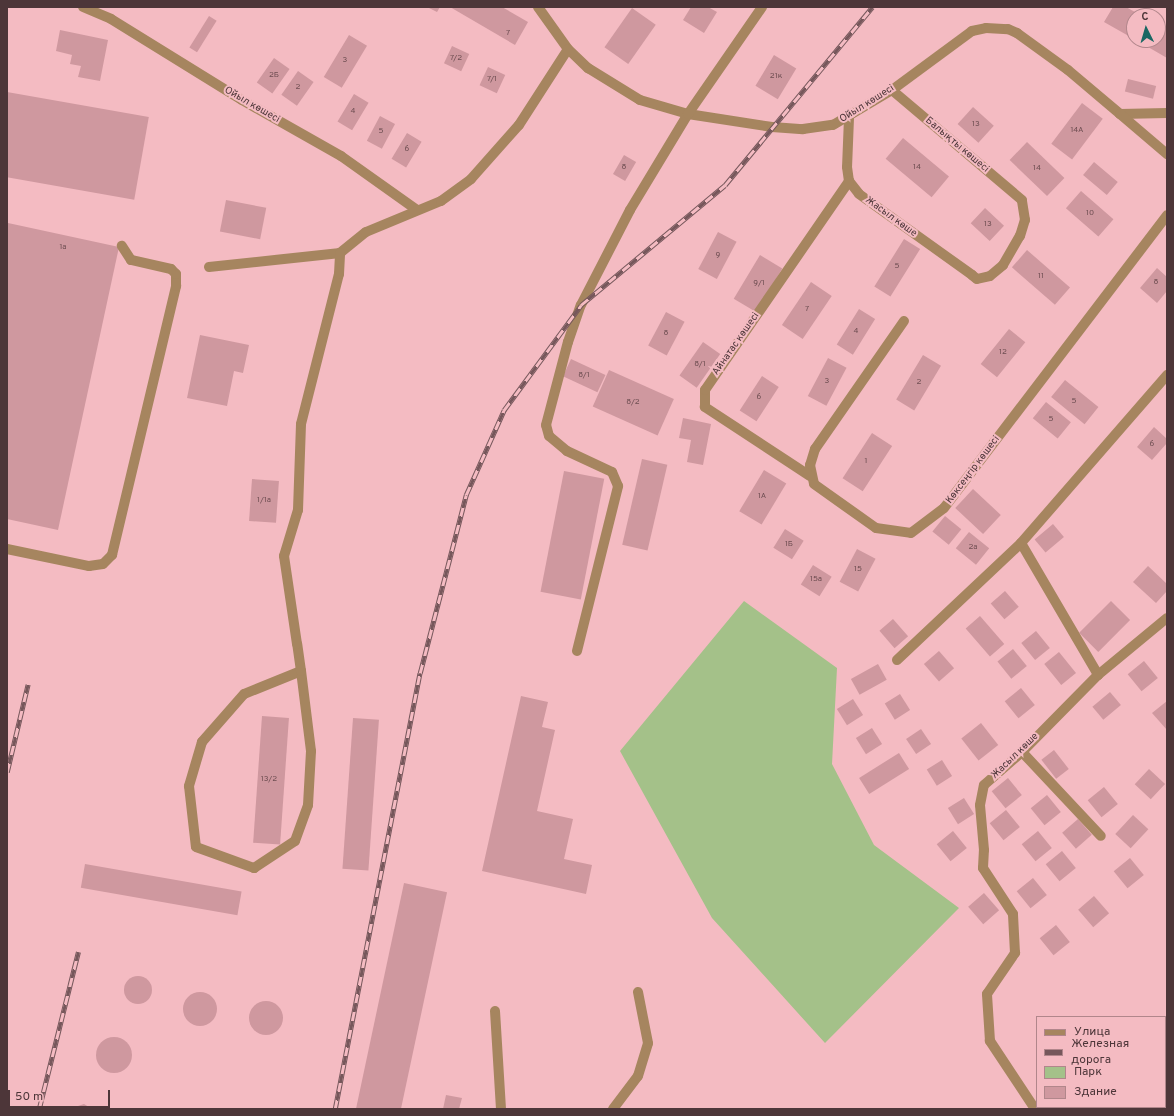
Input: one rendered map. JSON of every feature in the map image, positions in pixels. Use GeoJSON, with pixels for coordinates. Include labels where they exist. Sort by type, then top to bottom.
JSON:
{"type":"FeatureCollection","features":[{"type":"Feature","properties":{"kind":"street","name":"Ойыл көшесі"},"geometry":{"type":"LineString","coordinates":[[83,7],[111,19],[242,100],[341,156],[417,210]]}},
{"type":"Feature","properties":{"kind":"street","name":"Ойыл көшесі"},"geometry":{"type":"LineString","coordinates":[[538,7],[568,49],[588,68],[640,100],[688,114],[772,127],[803,129],[833,125],[849,118],[892,90],[972,31],[986,28],[1008,29],[1017,32],[1068,70],[1167,154]]}},
{"type":"Feature","properties":{"kind":"street"},"geometry":{"type":"LineString","coordinates":[[577,651],[618,486],[612,472],[555,443],[546,425],[568,342],[581,305],[630,210],[688,114],[762,7]]}},
{"type":"Feature","properties":{"kind":"street"},"geometry":{"type":"LineString","coordinates":[[209,267],[340,253],[366,232],[441,201],[471,179],[519,124],[568,49]]}},
{"type":"Feature","properties":{"kind":"street","name":"Балықты көшесі"},"geometry":{"type":"LineString","coordinates":[[892,90],[1022,200],[1025,220],[1020,236],[1003,265],[990,276]]}},
{"type":"Feature","properties":{"kind":"street"},"geometry":{"type":"LineString","coordinates":[[1120,114],[1167,112]]}},
{"type":"Feature","properties":{"kind":"street"},"geometry":{"type":"LineString","coordinates":[[849,118],[849,180]]}},
{"type":"Feature","properties":{"kind":"street","name":"Жасыл көше"},"geometry":{"type":"LineString","coordinates":[[849,180],[859,194],[977,279],[990,276]]}},
{"type":"Feature","properties":{"kind":"street","name":"Айнатас көшесі"},"geometry":{"type":"LineString","coordinates":[[810,476],[705,407],[705,390],[849,180]]}},
{"type":"Feature","properties":{"kind":"street","name":"Көксеңгір көшесі"},"geometry":{"type":"LineString","coordinates":[[810,476],[814,484],[822,491],[876,528],[910,532],[938,512],[1167,215]]}},
{"type":"Feature","properties":{"kind":"street"},"geometry":{"type":"LineString","coordinates":[[7,549],[89,566],[103,564],[112,554],[176,286],[176,274],[171,269],[131,260],[122,246]]}},
{"type":"Feature","properties":{"kind":"street"},"geometry":{"type":"LineString","coordinates":[[301,671],[244,694],[202,742],[189,786],[196,847],[254,868],[295,841],[308,805],[312,751],[301,671],[284,556],[298,510],[301,424],[339,274],[340,253]]}},
{"type":"Feature","properties":{"kind":"street"},"geometry":{"type":"LineString","coordinates":[[810,476],[810,465],[815,449],[904,321]]}},
{"type":"Feature","properties":{"kind":"street"},"geometry":{"type":"LineString","coordinates":[[897,660],[1021,543],[1167,375]]}},
{"type":"Feature","properties":{"kind":"street"},"geometry":{"type":"LineString","coordinates":[[1021,543],[1098,674]]}},
{"type":"Feature","properties":{"kind":"street","name":"Жасыл көше"},"geometry":{"type":"LineString","coordinates":[[1035,1109],[990,1041],[987,994],[1015,953],[1013,914],[982,868],[984,850],[980,806],[984,785],[1022,752],[1098,674],[1167,618]]}},
{"type":"Feature","properties":{"kind":"street"},"geometry":{"type":"LineString","coordinates":[[1022,752],[1101,836]]}},
{"type":"Feature","properties":{"kind":"street"},"geometry":{"type":"LineString","coordinates":[[613,1109],[638,1076],[648,1043],[638,992]]}},
{"type":"Feature","properties":{"kind":"street"},"geometry":{"type":"LineString","coordinates":[[495,1011],[502,1109]]}},
{"type":"Feature","properties":{"kind":"green space"},"geometry":{"type":"Polygon","coordinates":[[[744,601],[837,668],[832,764],[874,845],[959,908],[825,1043],[712,918],[620,751],[744,601]]]}},
{"type":"Feature","properties":{"kind":"building"},"geometry":{"type":"Polygon","coordinates":[[[427,7],[440,7],[437,12],[427,7]]]}},
{"type":"Feature","properties":{"kind":"building"},"geometry":{"type":"Polygon","coordinates":[[[450,7],[502,7],[528,22],[515,45],[450,7]]]}},
{"type":"Feature","properties":{"kind":"building"},"geometry":{"type":"Polygon","coordinates":[[[691,7],[708,7],[717,12],[704,33],[683,20],[691,7]]]}},
{"type":"Feature","properties":{"kind":"building"},"geometry":{"type":"Polygon","coordinates":[[[1113,7],[1128,8],[1126,8],[1126,34],[1104,22],[1113,7]]]}},
{"type":"Feature","properties":{"kind":"building"},"geometry":{"type":"Polygon","coordinates":[[[632,8],[656,25],[628,64],[604,47],[632,8]]]}},
{"type":"Feature","properties":{"kind":"building"},"geometry":{"type":"Polygon","coordinates":[[[209,16],[217,21],[197,52],[189,47],[209,16]]]}},
{"type":"Feature","properties":{"kind":"building"},"geometry":{"type":"Polygon","coordinates":[[[1166,29],[1167,30],[1167,58],[1150,48],[1166,48],[1166,29]]]}},
{"type":"Feature","properties":{"kind":"building"},"geometry":{"type":"Polygon","coordinates":[[[60,30],[108,40],[100,81],[78,77],[81,66],[70,64],[72,55],[56,51],[60,30]]]}},
{"type":"Feature","properties":{"kind":"building"},"geometry":{"type":"Polygon","coordinates":[[[349,35],[367,46],[342,88],[324,77],[349,35]]]}},
{"type":"Feature","properties":{"kind":"building"},"geometry":{"type":"Polygon","coordinates":[[[452,46],[469,54],[461,71],[444,63],[452,46]]]}},
{"type":"Feature","properties":{"kind":"building"},"geometry":{"type":"Polygon","coordinates":[[[774,55],[796,68],[778,99],[755,86],[774,55]]]}},
{"type":"Feature","properties":{"kind":"building"},"geometry":{"type":"Polygon","coordinates":[[[274,58],[290,69],[272,93],[257,83],[274,58]]]}},
{"type":"Feature","properties":{"kind":"building"},"geometry":{"type":"Polygon","coordinates":[[[488,67],[505,75],[497,93],[480,85],[488,67]]]}},
{"type":"Feature","properties":{"kind":"building"},"geometry":{"type":"Polygon","coordinates":[[[298,71],[314,82],[297,106],[281,95],[298,71]]]}},
{"type":"Feature","properties":{"kind":"building"},"geometry":{"type":"Polygon","coordinates":[[[1128,79],[1156,86],[1153,99],[1125,92],[1128,79]]]}},
{"type":"Feature","properties":{"kind":"building"},"geometry":{"type":"Polygon","coordinates":[[[7,92],[149,117],[134,200],[7,177],[7,92]]]}},
{"type":"Feature","properties":{"kind":"building"},"geometry":{"type":"Polygon","coordinates":[[[354,94],[369,103],[352,130],[338,121],[354,94]]]}},
{"type":"Feature","properties":{"kind":"building"},"geometry":{"type":"Polygon","coordinates":[[[1082,103],[1103,119],[1072,159],[1051,144],[1082,103]]]}},
{"type":"Feature","properties":{"kind":"building"},"geometry":{"type":"Polygon","coordinates":[[[973,107],[994,126],[978,143],[958,124],[973,107]]]}},
{"type":"Feature","properties":{"kind":"building"},"geometry":{"type":"Polygon","coordinates":[[[380,116],[395,124],[382,149],[367,141],[380,116]]]}},
{"type":"Feature","properties":{"kind":"building"},"geometry":{"type":"Polygon","coordinates":[[[407,133],[422,142],[406,167],[392,159],[407,133]]]}},
{"type":"Feature","properties":{"kind":"building"},"geometry":{"type":"Polygon","coordinates":[[[903,138],[949,177],[932,197],[886,159],[903,138]]]}},
{"type":"Feature","properties":{"kind":"building"},"geometry":{"type":"Polygon","coordinates":[[[1027,142],[1064,178],[1047,196],[1010,160],[1027,142]]]}},
{"type":"Feature","properties":{"kind":"building"},"geometry":{"type":"Polygon","coordinates":[[[624,155],[636,162],[625,181],[613,174],[624,155]]]}},
{"type":"Feature","properties":{"kind":"building"},"geometry":{"type":"Polygon","coordinates":[[[1094,162],[1118,182],[1107,195],[1083,175],[1094,162]]]}},
{"type":"Feature","properties":{"kind":"building"},"geometry":{"type":"Polygon","coordinates":[[[1081,191],[1113,219],[1098,237],[1066,208],[1081,191]]]}},
{"type":"Feature","properties":{"kind":"building"},"geometry":{"type":"Polygon","coordinates":[[[226,200],[266,208],[260,239],[220,231],[226,200]]]}},
{"type":"Feature","properties":{"kind":"building"},"geometry":{"type":"Polygon","coordinates":[[[985,208],[1004,226],[990,241],[971,223],[985,208]]]}},
{"type":"Feature","properties":{"kind":"building"},"geometry":{"type":"Polygon","coordinates":[[[8,223],[119,247],[58,530],[7,519],[8,223]]]}},
{"type":"Feature","properties":{"kind":"building"},"geometry":{"type":"Polygon","coordinates":[[[718,232],[737,242],[717,279],[698,269],[718,232]]]}},
{"type":"Feature","properties":{"kind":"building"},"geometry":{"type":"Polygon","coordinates":[[[904,239],[920,249],[890,297],[874,286],[904,239]]]}},
{"type":"Feature","properties":{"kind":"building"},"geometry":{"type":"Polygon","coordinates":[[[1027,250],[1070,287],[1055,305],[1012,267],[1027,250]]]}},
{"type":"Feature","properties":{"kind":"building"},"geometry":{"type":"Polygon","coordinates":[[[760,255],[782,268],[756,312],[734,299],[760,255]]]}},
{"type":"Feature","properties":{"kind":"building"},"geometry":{"type":"Polygon","coordinates":[[[1157,268],[1167,277],[1167,291],[1157,303],[1140,288],[1157,268]]]}},
{"type":"Feature","properties":{"kind":"building"},"geometry":{"type":"Polygon","coordinates":[[[811,282],[832,296],[803,339],[782,325],[811,282]]]}},
{"type":"Feature","properties":{"kind":"building"},"geometry":{"type":"Polygon","coordinates":[[[859,309],[875,319],[853,355],[837,345],[859,309]]]}},
{"type":"Feature","properties":{"kind":"building"},"geometry":{"type":"Polygon","coordinates":[[[666,312],[685,322],[667,355],[648,346],[666,312]]]}},
{"type":"Feature","properties":{"kind":"building"},"geometry":{"type":"Polygon","coordinates":[[[1009,329],[1025,342],[997,377],[981,364],[1009,329]]]}},
{"type":"Feature","properties":{"kind":"building"},"geometry":{"type":"Polygon","coordinates":[[[200,335],[249,345],[243,373],[234,371],[227,406],[187,398],[200,335]]]}},
{"type":"Feature","properties":{"kind":"building"},"geometry":{"type":"Polygon","coordinates":[[[703,342],[720,354],[697,388],[679,376],[703,342]]]}},
{"type":"Feature","properties":{"kind":"building"},"geometry":{"type":"Polygon","coordinates":[[[923,355],[941,366],[914,410],[896,400],[923,355]]]}},
{"type":"Feature","properties":{"kind":"building"},"geometry":{"type":"Polygon","coordinates":[[[828,358],[847,368],[826,406],[808,396],[828,358]]]}},
{"type":"Feature","properties":{"kind":"building"},"geometry":{"type":"Polygon","coordinates":[[[571,359],[605,375],[597,392],[563,376],[571,359]]]}},
{"type":"Feature","properties":{"kind":"building"},"geometry":{"type":"Polygon","coordinates":[[[609,370],[674,399],[658,435],[593,407],[609,370]]]}},
{"type":"Feature","properties":{"kind":"building"},"geometry":{"type":"Polygon","coordinates":[[[762,376],[779,387],[756,421],[740,410],[762,376]]]}},
{"type":"Feature","properties":{"kind":"building"},"geometry":{"type":"Polygon","coordinates":[[[1065,380],[1098,407],[1085,424],[1051,397],[1065,380]]]}},
{"type":"Feature","properties":{"kind":"building"},"geometry":{"type":"Polygon","coordinates":[[[1046,402],[1071,422],[1058,438],[1033,418],[1046,402]]]}},
{"type":"Feature","properties":{"kind":"building"},"geometry":{"type":"Polygon","coordinates":[[[683,418],[711,424],[703,465],[687,462],[691,440],[679,438],[683,418]]]}},
{"type":"Feature","properties":{"kind":"building"},"geometry":{"type":"Polygon","coordinates":[[[1154,427],[1167,439],[1167,443],[1152,460],[1137,447],[1154,427]]]}},
{"type":"Feature","properties":{"kind":"building"},"geometry":{"type":"Polygon","coordinates":[[[872,433],[892,446],[863,491],[843,478],[872,433]]]}},
{"type":"Feature","properties":{"kind":"building"},"geometry":{"type":"Polygon","coordinates":[[[642,459],[667,465],[648,551],[622,545],[642,459]]]}},
{"type":"Feature","properties":{"kind":"building"},"geometry":{"type":"Polygon","coordinates":[[[764,470],[786,483],[762,525],[739,511],[764,470]]]}},
{"type":"Feature","properties":{"kind":"building"},"geometry":{"type":"Polygon","coordinates":[[[564,471],[604,479],[581,600],[541,592],[564,471]]]}},
{"type":"Feature","properties":{"kind":"building"},"geometry":{"type":"Polygon","coordinates":[[[252,479],[279,481],[276,523],[249,521],[252,479]]]}},
{"type":"Feature","properties":{"kind":"building"},"geometry":{"type":"Polygon","coordinates":[[[973,489],[1001,515],[983,534],[955,508],[973,489]]]}},
{"type":"Feature","properties":{"kind":"building"},"geometry":{"type":"Polygon","coordinates":[[[945,516],[961,529],[949,545],[932,532],[945,516]]]}},
{"type":"Feature","properties":{"kind":"building"},"geometry":{"type":"Polygon","coordinates":[[[1053,524],[1064,537],[1046,552],[1035,539],[1053,524]]]}},
{"type":"Feature","properties":{"kind":"building"},"geometry":{"type":"Polygon","coordinates":[[[785,529],[804,541],[792,559],[773,548],[785,529]]]}},
{"type":"Feature","properties":{"kind":"building"},"geometry":{"type":"Polygon","coordinates":[[[969,532],[989,548],[976,565],[956,548],[969,532]]]}},
{"type":"Feature","properties":{"kind":"building"},"geometry":{"type":"Polygon","coordinates":[[[857,549],[876,559],[858,592],[840,582],[857,549]]]}},
{"type":"Feature","properties":{"kind":"building"},"geometry":{"type":"Polygon","coordinates":[[[813,565],[832,577],[819,596],[801,585],[813,565]]]}},
{"type":"Feature","properties":{"kind":"building"},"geometry":{"type":"Polygon","coordinates":[[[1148,566],[1167,584],[1167,591],[1156,603],[1133,582],[1148,566]]]}},
{"type":"Feature","properties":{"kind":"building"},"geometry":{"type":"Polygon","coordinates":[[[1005,591],[1019,607],[1004,619],[991,603],[1005,591]]]}},
{"type":"Feature","properties":{"kind":"building"},"geometry":{"type":"Polygon","coordinates":[[[1111,601],[1130,620],[1098,652],[1079,633],[1111,601]]]}},
{"type":"Feature","properties":{"kind":"building"},"geometry":{"type":"Polygon","coordinates":[[[980,616],[1004,644],[990,656],[966,628],[980,616]]]}},
{"type":"Feature","properties":{"kind":"building"},"geometry":{"type":"Polygon","coordinates":[[[893,619],[908,636],[895,648],[879,631],[893,619]]]}},
{"type":"Feature","properties":{"kind":"building"},"geometry":{"type":"Polygon","coordinates":[[[1036,631],[1050,648],[1035,660],[1021,643],[1036,631]]]}},
{"type":"Feature","properties":{"kind":"building"},"geometry":{"type":"Polygon","coordinates":[[[1013,649],[1027,666],[1011,679],[997,662],[1013,649]]]}},
{"type":"Feature","properties":{"kind":"building"},"geometry":{"type":"Polygon","coordinates":[[[939,651],[954,668],[939,681],[924,664],[939,651]]]}},
{"type":"Feature","properties":{"kind":"building"},"geometry":{"type":"Polygon","coordinates":[[[1059,652],[1076,673],[1061,685],[1044,664],[1059,652]]]}},
{"type":"Feature","properties":{"kind":"building"},"geometry":{"type":"Polygon","coordinates":[[[1144,661],[1158,678],[1142,691],[1128,674],[1144,661]]]}},
{"type":"Feature","properties":{"kind":"building"},"geometry":{"type":"Polygon","coordinates":[[[878,664],[887,680],[860,695],[851,679],[878,664]]]}},
{"type":"Feature","properties":{"kind":"building"},"geometry":{"type":"Polygon","coordinates":[[[1021,688],[1035,705],[1019,718],[1005,701],[1021,688]]]}},
{"type":"Feature","properties":{"kind":"building"},"geometry":{"type":"Polygon","coordinates":[[[1110,692],[1121,705],[1103,720],[1092,707],[1110,692]]]}},
{"type":"Feature","properties":{"kind":"building"},"geometry":{"type":"Polygon","coordinates":[[[900,694],[910,710],[895,720],[885,704],[900,694]]]}},
{"type":"Feature","properties":{"kind":"building"},"geometry":{"type":"Polygon","coordinates":[[[521,696],[548,702],[542,727],[555,730],[537,811],[573,819],[564,859],[592,865],[586,894],[482,871],[521,696]]]}},
{"type":"Feature","properties":{"kind":"building"},"geometry":{"type":"Polygon","coordinates":[[[853,699],[863,715],[847,725],[837,709],[853,699]]]}},
{"type":"Feature","properties":{"kind":"building"},"geometry":{"type":"Polygon","coordinates":[[[1167,701],[1167,730],[1152,713],[1167,701]]]}},
{"type":"Feature","properties":{"kind":"building"},"geometry":{"type":"Polygon","coordinates":[[[262,716],[289,718],[280,845],[253,843],[262,716]]]}},
{"type":"Feature","properties":{"kind":"building"},"geometry":{"type":"Polygon","coordinates":[[[353,718],[379,720],[368,870],[342,869],[353,718]]]}},
{"type":"Feature","properties":{"kind":"building"},"geometry":{"type":"Polygon","coordinates":[[[981,723],[998,745],[979,760],[961,738],[981,723]]]}},
{"type":"Feature","properties":{"kind":"building"},"geometry":{"type":"Polygon","coordinates":[[[872,728],[882,744],[866,754],[856,738],[872,728]]]}},
{"type":"Feature","properties":{"kind":"building"},"geometry":{"type":"Polygon","coordinates":[[[921,729],[931,744],[916,754],[906,739],[921,729]]]}},
{"type":"Feature","properties":{"kind":"building"},"geometry":{"type":"Polygon","coordinates":[[[1054,750],[1069,769],[1056,779],[1041,760],[1054,750]]]}},
{"type":"Feature","properties":{"kind":"building"},"geometry":{"type":"Polygon","coordinates":[[[899,753],[909,769],[869,794],[859,778],[899,753]]]}},
{"type":"Feature","properties":{"kind":"building"},"geometry":{"type":"Polygon","coordinates":[[[942,760],[952,776],[937,786],[927,770],[942,760]]]}},
{"type":"Feature","properties":{"kind":"building"},"geometry":{"type":"Polygon","coordinates":[[[1149,769],[1165,784],[1151,799],[1135,784],[1149,769]]]}},
{"type":"Feature","properties":{"kind":"building"},"geometry":{"type":"Polygon","coordinates":[[[1008,778],[1022,795],[1006,808],[992,791],[1008,778]]]}},
{"type":"Feature","properties":{"kind":"building"},"geometry":{"type":"Polygon","coordinates":[[[1104,787],[1118,804],[1102,817],[1088,800],[1104,787]]]}},
{"type":"Feature","properties":{"kind":"building"},"geometry":{"type":"Polygon","coordinates":[[[1047,795],[1061,812],[1045,825],[1031,808],[1047,795]]]}},
{"type":"Feature","properties":{"kind":"building"},"geometry":{"type":"Polygon","coordinates":[[[964,798],[974,814],[958,824],[948,808],[964,798]]]}},
{"type":"Feature","properties":{"kind":"building"},"geometry":{"type":"Polygon","coordinates":[[[1006,810],[1020,827],[1004,840],[990,823],[1006,810]]]}},
{"type":"Feature","properties":{"kind":"building"},"geometry":{"type":"Polygon","coordinates":[[[1133,815],[1148,829],[1131,848],[1115,834],[1133,815]]]}},
{"type":"Feature","properties":{"kind":"building"},"geometry":{"type":"Polygon","coordinates":[[[1078,819],[1092,835],[1076,849],[1062,833],[1078,819]]]}},
{"type":"Feature","properties":{"kind":"building"},"geometry":{"type":"Polygon","coordinates":[[[953,831],[967,848],[951,861],[937,844],[953,831]]]}},
{"type":"Feature","properties":{"kind":"building"},"geometry":{"type":"Polygon","coordinates":[[[1038,831],[1052,848],[1036,861],[1022,844],[1038,831]]]}},
{"type":"Feature","properties":{"kind":"building"},"geometry":{"type":"Polygon","coordinates":[[[1062,851],[1076,868],[1060,881],[1046,864],[1062,851]]]}},
{"type":"Feature","properties":{"kind":"building"},"geometry":{"type":"Polygon","coordinates":[[[1130,858],[1144,875],[1128,888],[1114,871],[1130,858]]]}},
{"type":"Feature","properties":{"kind":"building"},"geometry":{"type":"Polygon","coordinates":[[[85,864],[242,892],[237,915],[81,888],[85,864]]]}},
{"type":"Feature","properties":{"kind":"building"},"geometry":{"type":"Polygon","coordinates":[[[1033,878],[1047,895],[1031,908],[1017,891],[1033,878]]]}},
{"type":"Feature","properties":{"kind":"building"},"geometry":{"type":"Polygon","coordinates":[[[404,883],[447,892],[401,1109],[356,1109],[404,883]]]}},
{"type":"Feature","properties":{"kind":"building"},"geometry":{"type":"Polygon","coordinates":[[[984,893],[999,910],[983,924],[968,907],[984,893]]]}},
{"type":"Feature","properties":{"kind":"building"},"geometry":{"type":"Polygon","coordinates":[[[1094,896],[1109,913],[1093,927],[1078,910],[1094,896]]]}},
{"type":"Feature","properties":{"kind":"building"},"geometry":{"type":"Polygon","coordinates":[[[1056,925],[1070,942],[1054,955],[1040,938],[1056,925]]]}},
{"type":"Feature","properties":{"kind":"building"},"geometry":{"type":"Polygon","coordinates":[[[138,976],[148,980],[152,990],[148,1000],[138,1004],[128,1000],[124,990],[128,980],[138,976]]]}},
{"type":"Feature","properties":{"kind":"building"},"geometry":{"type":"Polygon","coordinates":[[[197,992],[203,992],[212,997],[216,1003],[216,1015],[212,1021],[203,1026],[197,1026],[188,1021],[183,1012],[183,1006],[188,997],[197,992]]]}},
{"type":"Feature","properties":{"kind":"building"},"geometry":{"type":"Polygon","coordinates":[[[266,1001],[278,1006],[283,1018],[278,1030],[266,1035],[254,1030],[249,1018],[254,1006],[266,1001]]]}},
{"type":"Feature","properties":{"kind":"building"},"geometry":{"type":"Polygon","coordinates":[[[118,1037],[127,1042],[131,1048],[131,1062],[127,1068],[118,1073],[110,1073],[101,1068],[97,1062],[96,1051],[101,1042],[107,1038],[118,1037]]]}},
{"type":"Feature","properties":{"kind":"building"},"geometry":{"type":"Polygon","coordinates":[[[446,1095],[462,1098],[459,1109],[443,1109],[446,1095]]]}},
{"type":"Feature","properties":{"kind":"building"},"geometry":{"type":"Polygon","coordinates":[[[1167,1102],[1167,1109],[1159,1109],[1166,1108],[1167,1102]]]}},
{"type":"Feature","properties":{"kind":"building"},"geometry":{"type":"Polygon","coordinates":[[[84,1104],[92,1109],[75,1109],[78,1106],[84,1104]]]}},
{"type":"Feature","properties":{"kind":"railway"},"geometry":{"type":"LineString","coordinates":[[335,1109],[420,673],[466,495],[504,410],[581,305],[725,185],[872,7]]}},
{"type":"Feature","properties":{"kind":"railway"},"geometry":{"type":"LineString","coordinates":[[7,772],[28,684]]}},
{"type":"Feature","properties":{"kind":"railway"},"geometry":{"type":"LineString","coordinates":[[39,1109],[78,952]]}}]}
